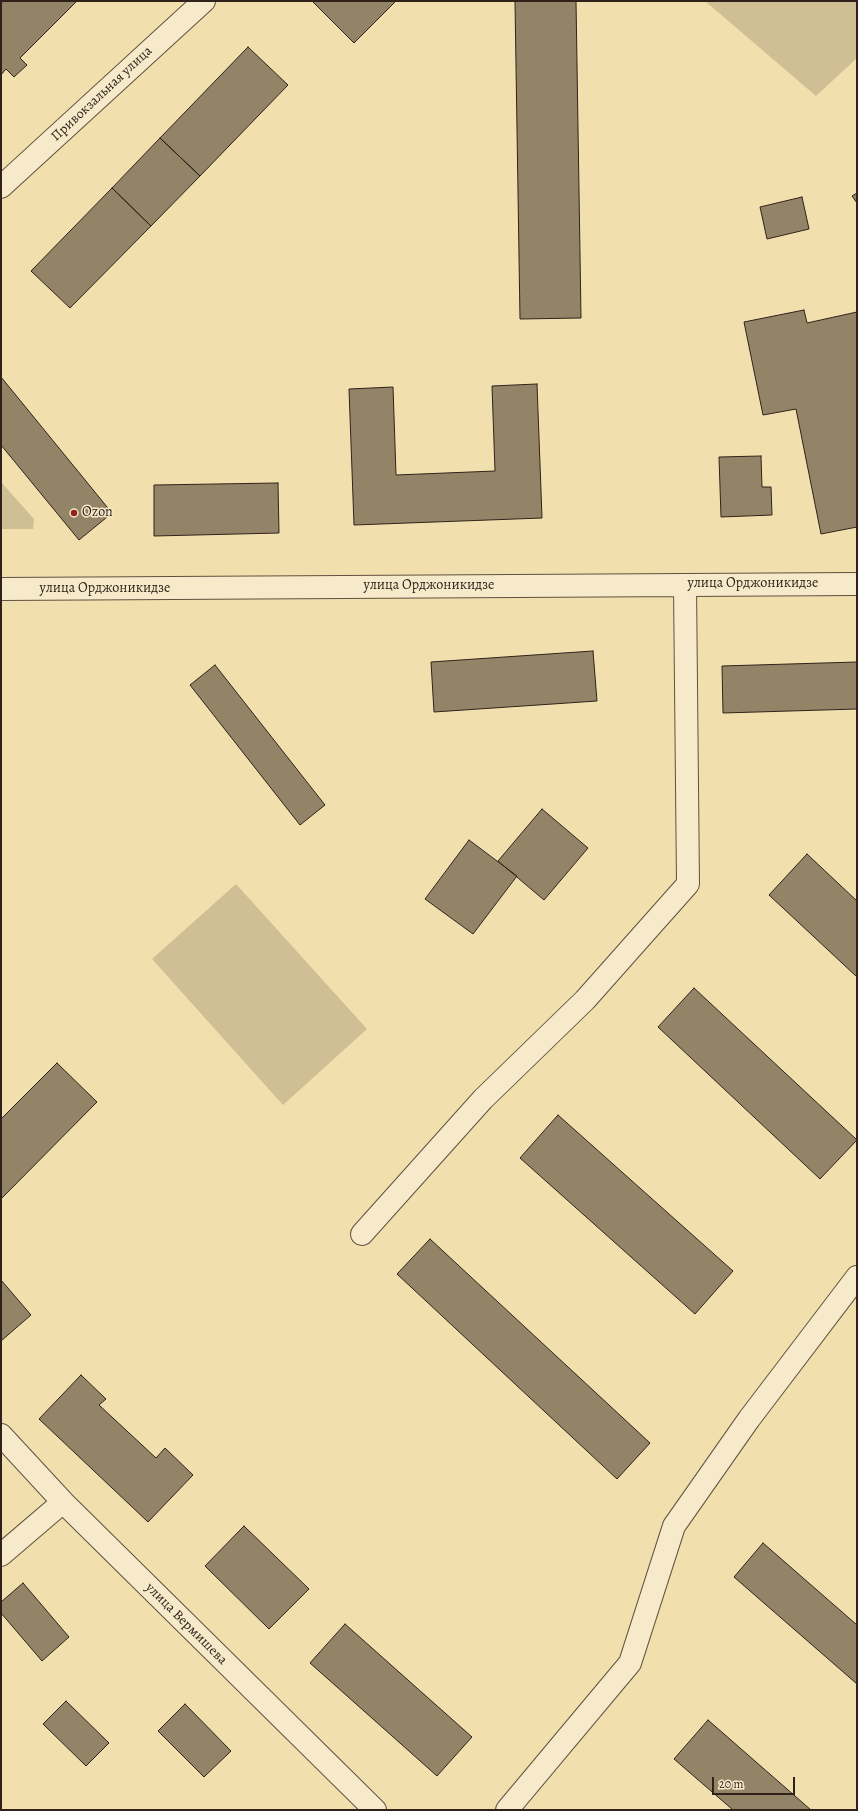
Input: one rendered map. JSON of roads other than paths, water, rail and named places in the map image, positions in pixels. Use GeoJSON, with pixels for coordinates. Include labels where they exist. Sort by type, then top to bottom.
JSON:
{"type":"FeatureCollection","features":[{"type":"Feature","properties":{"kind":"street","name":"Привокзальная улица"},"geometry":{"type":"LineString","coordinates":[[1,187],[204,1]]}},
{"type":"Feature","properties":{"kind":"street","name":"улица Орджоникидзе"},"geometry":{"type":"LineString","coordinates":[[1,589],[857,584]]}},
{"type":"Feature","properties":{"kind":"street"},"geometry":{"type":"LineString","coordinates":[[362,1234],[483,1099],[586,1000],[688,884],[685,585]]}},
{"type":"Feature","properties":{"kind":"street"},"geometry":{"type":"LineString","coordinates":[[507,1810],[630,1663],[674,1526],[749,1419],[857,1277]]}},
{"type":"Feature","properties":{"kind":"street","name":"улица Вермишева"},"geometry":{"type":"LineString","coordinates":[[1,1435],[63,1502],[375,1810]]}},
{"type":"Feature","properties":{"kind":"street"},"geometry":{"type":"LineString","coordinates":[[1,1555],[63,1502]]}},
{"type":"Feature","properties":{"kind":"place","name":"Ozon"},"geometry":{"type":"Point","coordinates":[74,513]}}]}
